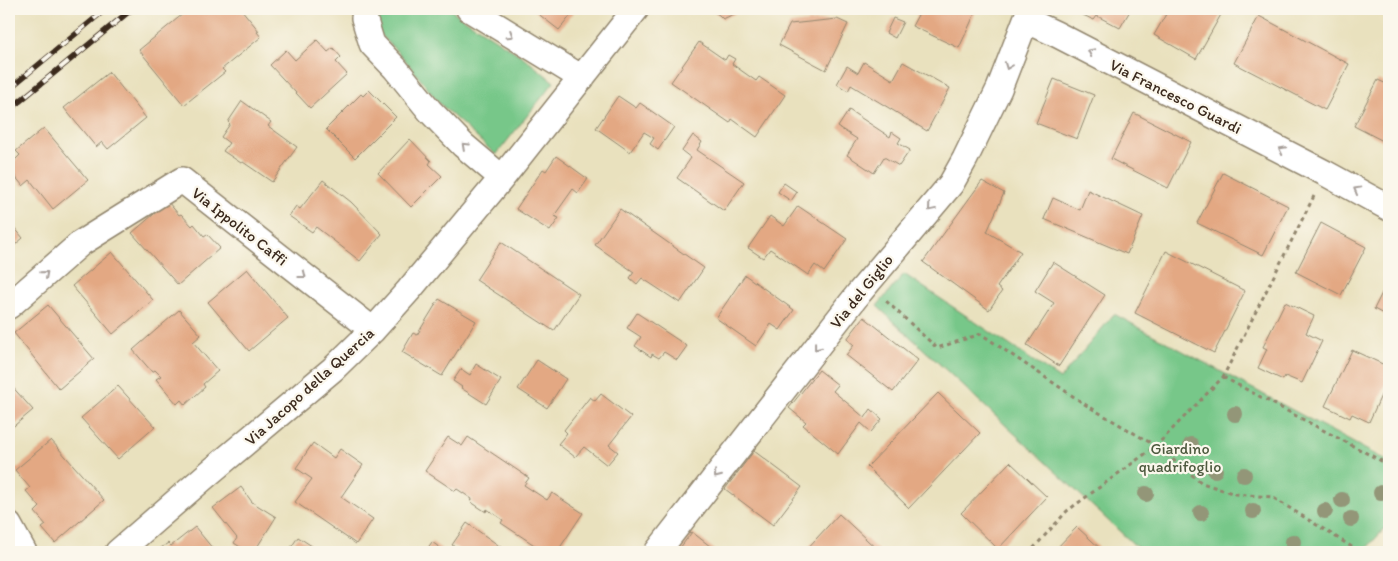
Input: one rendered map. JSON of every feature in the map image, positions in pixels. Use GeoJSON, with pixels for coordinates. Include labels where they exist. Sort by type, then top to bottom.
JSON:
{"type":"FeatureCollection","features":[{"type":"Feature","properties":{"kind":"street"},"geometry":{"type":"LineString","coordinates":[[366,9],[364,18],[372,44],[395,68],[430,111],[463,145],[502,178]]}},
{"type":"Feature","properties":{"kind":"street"},"geometry":{"type":"LineString","coordinates":[[469,9],[582,78]]}},
{"type":"Feature","properties":{"kind":"street","name":"Via Jacopo della Quercia"},"geometry":{"type":"LineString","coordinates":[[118,552],[333,369],[373,330],[409,290],[502,178],[636,9]]}},
{"type":"Feature","properties":{"kind":"street","name":"Via Francesco Guardi"},"geometry":{"type":"LineString","coordinates":[[1028,15],[1056,34],[1389,208]]}},
{"type":"Feature","properties":{"kind":"street","name":"Via del Giglio"},"geometry":{"type":"LineString","coordinates":[[657,552],[859,293],[951,184],[999,90],[1028,15]]}},
{"type":"Feature","properties":{"kind":"street","name":"Via Ippolito Caffi"},"geometry":{"type":"LineString","coordinates":[[9,306],[81,243],[182,180],[373,330]]}},
{"type":"Feature","properties":{"kind":"street"},"geometry":{"type":"LineString","coordinates":[[9,525],[24,552]]}},
{"type":"Feature","properties":{"kind":"path"},"geometry":{"type":"LineString","coordinates":[[1030,552],[1067,511],[1156,446],[1223,377],[1325,173]]}},
{"type":"Feature","properties":{"kind":"path"},"geometry":{"type":"LineString","coordinates":[[884,300],[937,348],[981,334],[1086,405],[1156,446],[1202,483],[1235,494],[1272,497],[1360,552]]}},
{"type":"Feature","properties":{"kind":"path"},"geometry":{"type":"LineString","coordinates":[[1223,377],[1389,465]]}},
{"type":"Feature","properties":{"kind":"green space"},"geometry":{"type":"Polygon","coordinates":[[[378,9],[449,9],[523,57],[554,82],[496,155],[440,104],[405,60],[381,35],[373,20],[378,9]]]}},
{"type":"Feature","properties":{"kind":"green space","name":"Giardino quadrifoglio"},"geometry":{"type":"Polygon","coordinates":[[[904,274],[1060,379],[1114,314],[1389,462],[1389,524],[1363,552],[1142,552],[877,306],[904,274]]]}},
{"type":"Feature","properties":{"kind":"building"},"geometry":{"type":"Polygon","coordinates":[[[189,9],[241,9],[259,31],[257,32],[261,37],[222,69],[225,72],[184,105],[139,50],[189,9]]]}},
{"type":"Feature","properties":{"kind":"building"},"geometry":{"type":"Polygon","coordinates":[[[532,9],[576,9],[559,30],[532,9]]]}},
{"type":"Feature","properties":{"kind":"building"},"geometry":{"type":"Polygon","coordinates":[[[710,9],[745,9],[723,19],[710,9]]]}},
{"type":"Feature","properties":{"kind":"building"},"geometry":{"type":"Polygon","coordinates":[[[911,9],[977,9],[959,48],[912,26],[918,15],[910,11],[911,9]]]}},
{"type":"Feature","properties":{"kind":"building"},"geometry":{"type":"Polygon","coordinates":[[[1087,9],[1131,9],[1120,28],[1097,16],[1094,20],[1083,15],[1087,9]]]}},
{"type":"Feature","properties":{"kind":"building"},"geometry":{"type":"Polygon","coordinates":[[[1169,9],[1218,9],[1223,11],[1196,59],[1154,35],[1169,9]]]}},
{"type":"Feature","properties":{"kind":"building"},"geometry":{"type":"Polygon","coordinates":[[[1259,16],[1349,64],[1325,110],[1234,63],[1259,16]]]}},
{"type":"Feature","properties":{"kind":"building"},"geometry":{"type":"Polygon","coordinates":[[[893,18],[903,22],[895,38],[886,33],[893,18]]]}},
{"type":"Feature","properties":{"kind":"building"},"geometry":{"type":"Polygon","coordinates":[[[837,19],[848,24],[826,70],[779,45],[790,24],[837,19]]]}},
{"type":"Feature","properties":{"kind":"building"},"geometry":{"type":"Polygon","coordinates":[[[317,40],[328,52],[333,48],[341,57],[336,62],[347,74],[310,108],[270,65],[286,50],[295,60],[317,40]]]}},
{"type":"Feature","properties":{"kind":"building"},"geometry":{"type":"Polygon","coordinates":[[[699,42],[725,60],[728,55],[735,59],[732,64],[756,81],[759,77],[785,95],[757,137],[732,119],[730,123],[671,82],[699,42]]]}},
{"type":"Feature","properties":{"kind":"building"},"geometry":{"type":"Polygon","coordinates":[[[864,62],[893,80],[903,62],[950,88],[927,131],[851,85],[848,91],[837,84],[847,66],[858,73],[864,62]]]}},
{"type":"Feature","properties":{"kind":"building"},"geometry":{"type":"Polygon","coordinates":[[[109,72],[146,118],[108,149],[102,142],[96,147],[64,108],[109,72]]]}},
{"type":"Feature","properties":{"kind":"building"},"geometry":{"type":"Polygon","coordinates":[[[1054,79],[1094,95],[1077,139],[1036,123],[1054,79]]]}},
{"type":"Feature","properties":{"kind":"building"},"geometry":{"type":"Polygon","coordinates":[[[1378,80],[1389,85],[1389,144],[1354,126],[1378,80]]]}},
{"type":"Feature","properties":{"kind":"building"},"geometry":{"type":"Polygon","coordinates":[[[369,90],[396,117],[355,158],[326,129],[361,94],[363,96],[369,90]]]}},
{"type":"Feature","properties":{"kind":"building"},"geometry":{"type":"Polygon","coordinates":[[[618,96],[636,108],[640,103],[674,127],[658,150],[650,144],[654,138],[644,132],[630,152],[596,128],[618,96]]]}},
{"type":"Feature","properties":{"kind":"building"},"geometry":{"type":"Polygon","coordinates":[[[242,101],[271,122],[268,126],[297,147],[272,182],[223,151],[229,143],[221,137],[230,124],[228,122],[242,101]]]}},
{"type":"Feature","properties":{"kind":"building"},"geometry":{"type":"Polygon","coordinates":[[[849,110],[890,137],[892,132],[901,138],[898,143],[910,150],[899,166],[884,157],[874,173],[847,155],[857,139],[838,127],[849,110]]]}},
{"type":"Feature","properties":{"kind":"building"},"geometry":{"type":"Polygon","coordinates":[[[1134,113],[1191,142],[1168,188],[1111,159],[1134,113]]]}},
{"type":"Feature","properties":{"kind":"building"},"geometry":{"type":"Polygon","coordinates":[[[44,128],[88,180],[53,209],[30,180],[23,186],[9,169],[9,166],[20,155],[16,151],[44,128]]]}},
{"type":"Feature","properties":{"kind":"building"},"geometry":{"type":"Polygon","coordinates":[[[693,135],[702,142],[697,150],[744,182],[724,211],[677,178],[691,158],[682,151],[693,135]]]}},
{"type":"Feature","properties":{"kind":"building"},"geometry":{"type":"Polygon","coordinates":[[[410,139],[431,161],[429,164],[442,176],[411,207],[378,173],[410,139]]]}},
{"type":"Feature","properties":{"kind":"building"},"geometry":{"type":"Polygon","coordinates":[[[556,156],[588,179],[578,193],[573,189],[554,216],[559,218],[550,231],[516,209],[543,169],[546,171],[556,156]]]}},
{"type":"Feature","properties":{"kind":"building"},"geometry":{"type":"Polygon","coordinates":[[[1223,173],[1288,206],[1263,255],[1197,223],[1223,173]]]}},
{"type":"Feature","properties":{"kind":"building"},"geometry":{"type":"Polygon","coordinates":[[[323,180],[351,202],[382,234],[360,261],[316,227],[312,232],[289,216],[296,206],[300,209],[323,180]]]}},
{"type":"Feature","properties":{"kind":"building"},"geometry":{"type":"Polygon","coordinates":[[[982,181],[1004,193],[987,232],[1021,252],[997,287],[1002,291],[989,310],[923,262],[982,181]]]}},
{"type":"Feature","properties":{"kind":"building"},"geometry":{"type":"Polygon","coordinates":[[[784,183],[797,192],[791,201],[778,192],[784,183]]]}},
{"type":"Feature","properties":{"kind":"building"},"geometry":{"type":"Polygon","coordinates":[[[1088,190],[1143,216],[1127,254],[1044,219],[1053,198],[1080,210],[1088,190]]]}},
{"type":"Feature","properties":{"kind":"building"},"geometry":{"type":"Polygon","coordinates":[[[168,202],[179,215],[181,214],[192,226],[194,224],[204,236],[207,234],[220,248],[178,285],[132,233],[168,202]]]}},
{"type":"Feature","properties":{"kind":"building"},"geometry":{"type":"Polygon","coordinates":[[[798,206],[847,239],[824,272],[815,265],[808,275],[770,249],[763,258],[748,248],[770,216],[784,226],[798,206]]]}},
{"type":"Feature","properties":{"kind":"building"},"geometry":{"type":"Polygon","coordinates":[[[620,209],[704,268],[680,303],[642,278],[637,284],[630,278],[634,272],[595,245],[620,209]]]}},
{"type":"Feature","properties":{"kind":"building"},"geometry":{"type":"Polygon","coordinates":[[[9,221],[23,238],[9,250],[9,221]]]}},
{"type":"Feature","properties":{"kind":"building"},"geometry":{"type":"Polygon","coordinates":[[[1321,223],[1366,247],[1341,295],[1296,272],[1321,223]]]}},
{"type":"Feature","properties":{"kind":"building"},"geometry":{"type":"Polygon","coordinates":[[[501,242],[579,294],[554,331],[476,280],[501,242]]]}},
{"type":"Feature","properties":{"kind":"building"},"geometry":{"type":"Polygon","coordinates":[[[1166,251],[1245,291],[1214,353],[1135,313],[1166,251]]]}},
{"type":"Feature","properties":{"kind":"building"},"geometry":{"type":"Polygon","coordinates":[[[112,252],[153,300],[113,334],[72,286],[112,252]]]}},
{"type":"Feature","properties":{"kind":"building"},"geometry":{"type":"Polygon","coordinates":[[[1053,262],[1105,295],[1059,366],[1027,345],[1054,303],[1035,291],[1053,262]]]}},
{"type":"Feature","properties":{"kind":"building"},"geometry":{"type":"Polygon","coordinates":[[[247,269],[288,318],[249,351],[208,302],[247,269]]]}},
{"type":"Feature","properties":{"kind":"building"},"geometry":{"type":"Polygon","coordinates":[[[745,275],[794,310],[780,330],[771,324],[756,346],[716,318],[745,275]]]}},
{"type":"Feature","properties":{"kind":"building"},"geometry":{"type":"Polygon","coordinates":[[[1389,279],[1389,317],[1374,309],[1389,279]]]}},
{"type":"Feature","properties":{"kind":"building"},"geometry":{"type":"Polygon","coordinates":[[[439,299],[476,321],[442,376],[402,352],[413,333],[417,335],[439,299]]]}},
{"type":"Feature","properties":{"kind":"building"},"geometry":{"type":"Polygon","coordinates":[[[1285,302],[1314,316],[1306,333],[1322,341],[1302,383],[1285,376],[1283,380],[1258,368],[1267,349],[1263,347],[1285,302]]]}},
{"type":"Feature","properties":{"kind":"building"},"geometry":{"type":"Polygon","coordinates":[[[48,305],[94,359],[59,389],[14,333],[48,305]]]}},
{"type":"Feature","properties":{"kind":"building"},"geometry":{"type":"Polygon","coordinates":[[[179,310],[201,335],[193,342],[218,371],[203,384],[205,387],[185,405],[181,400],[177,404],[156,379],[161,376],[155,370],[152,372],[133,350],[179,310]]]}},
{"type":"Feature","properties":{"kind":"building"},"geometry":{"type":"Polygon","coordinates":[[[637,313],[687,346],[677,360],[664,352],[659,358],[652,354],[651,357],[635,346],[641,337],[627,328],[637,313]]]}},
{"type":"Feature","properties":{"kind":"building"},"geometry":{"type":"Polygon","coordinates":[[[864,317],[918,360],[893,392],[846,355],[854,345],[847,339],[864,317]]]}},
{"type":"Feature","properties":{"kind":"building"},"geometry":{"type":"Polygon","coordinates":[[[1352,350],[1389,367],[1389,378],[1369,422],[1352,414],[1350,418],[1325,406],[1352,350]]]}},
{"type":"Feature","properties":{"kind":"building"},"geometry":{"type":"Polygon","coordinates":[[[537,360],[566,379],[547,408],[518,389],[537,360]]]}},
{"type":"Feature","properties":{"kind":"building"},"geometry":{"type":"Polygon","coordinates":[[[476,364],[501,380],[486,404],[453,381],[461,369],[470,375],[476,364]]]}},
{"type":"Feature","properties":{"kind":"building"},"geometry":{"type":"Polygon","coordinates":[[[819,370],[838,385],[833,391],[865,418],[871,409],[882,419],[871,432],[861,423],[838,454],[803,425],[806,422],[789,408],[819,370]]]}},
{"type":"Feature","properties":{"kind":"building"},"geometry":{"type":"Polygon","coordinates":[[[9,383],[33,410],[9,430],[9,383]]]}},
{"type":"Feature","properties":{"kind":"building"},"geometry":{"type":"Polygon","coordinates":[[[118,386],[155,427],[118,459],[81,418],[118,386]]]}},
{"type":"Feature","properties":{"kind":"building"},"geometry":{"type":"Polygon","coordinates":[[[938,393],[980,433],[909,508],[867,467],[938,393]]]}},
{"type":"Feature","properties":{"kind":"building"},"geometry":{"type":"Polygon","coordinates":[[[601,394],[631,417],[609,445],[618,452],[607,465],[584,447],[575,457],[558,444],[567,433],[564,430],[590,397],[595,401],[601,394]]]}},
{"type":"Feature","properties":{"kind":"building"},"geometry":{"type":"Polygon","coordinates":[[[448,437],[462,446],[468,437],[529,478],[524,485],[547,500],[552,493],[583,513],[557,552],[545,552],[501,523],[503,520],[487,509],[486,512],[471,502],[472,499],[457,489],[455,491],[425,471],[448,437]]]}},
{"type":"Feature","properties":{"kind":"building"},"geometry":{"type":"Polygon","coordinates":[[[51,440],[104,500],[55,543],[42,528],[46,525],[35,512],[40,507],[26,491],[30,488],[15,470],[51,440]]]}},
{"type":"Feature","properties":{"kind":"building"},"geometry":{"type":"Polygon","coordinates":[[[313,443],[334,458],[340,449],[363,465],[341,497],[373,519],[356,544],[295,502],[312,479],[296,468],[313,443]]]}},
{"type":"Feature","properties":{"kind":"building"},"geometry":{"type":"Polygon","coordinates":[[[754,451],[802,487],[773,525],[725,489],[754,451]]]}},
{"type":"Feature","properties":{"kind":"building"},"geometry":{"type":"Polygon","coordinates":[[[1010,462],[1047,497],[998,549],[961,513],[1010,462]]]}},
{"type":"Feature","properties":{"kind":"building"},"geometry":{"type":"Polygon","coordinates":[[[241,487],[252,502],[276,517],[254,552],[248,552],[234,543],[237,538],[213,508],[241,487]]]}},
{"type":"Feature","properties":{"kind":"building"},"geometry":{"type":"Polygon","coordinates":[[[839,514],[880,552],[804,552],[839,514]]]}},
{"type":"Feature","properties":{"kind":"building"},"geometry":{"type":"Polygon","coordinates":[[[467,523],[508,552],[463,552],[452,545],[467,523]]]}},
{"type":"Feature","properties":{"kind":"building"},"geometry":{"type":"Polygon","coordinates":[[[195,527],[213,549],[209,552],[160,552],[158,550],[168,543],[171,546],[195,527]]]}},
{"type":"Feature","properties":{"kind":"building"},"geometry":{"type":"Polygon","coordinates":[[[1077,527],[1104,552],[1053,552],[1077,527]]]}},
{"type":"Feature","properties":{"kind":"building"},"geometry":{"type":"Polygon","coordinates":[[[692,532],[715,550],[713,552],[677,552],[692,532]]]}},
{"type":"Feature","properties":{"kind":"building"},"geometry":{"type":"Polygon","coordinates":[[[298,537],[321,552],[288,552],[298,537]]]}},
{"type":"Feature","properties":{"kind":"building"},"geometry":{"type":"Polygon","coordinates":[[[432,542],[443,550],[441,552],[425,552],[432,542]]]}},
{"type":"Feature","properties":{"kind":"railway"},"geometry":{"type":"LineString","coordinates":[[9,89],[106,9]]}},
{"type":"Feature","properties":{"kind":"railway"},"geometry":{"type":"LineString","coordinates":[[9,110],[132,9]]}}]}
